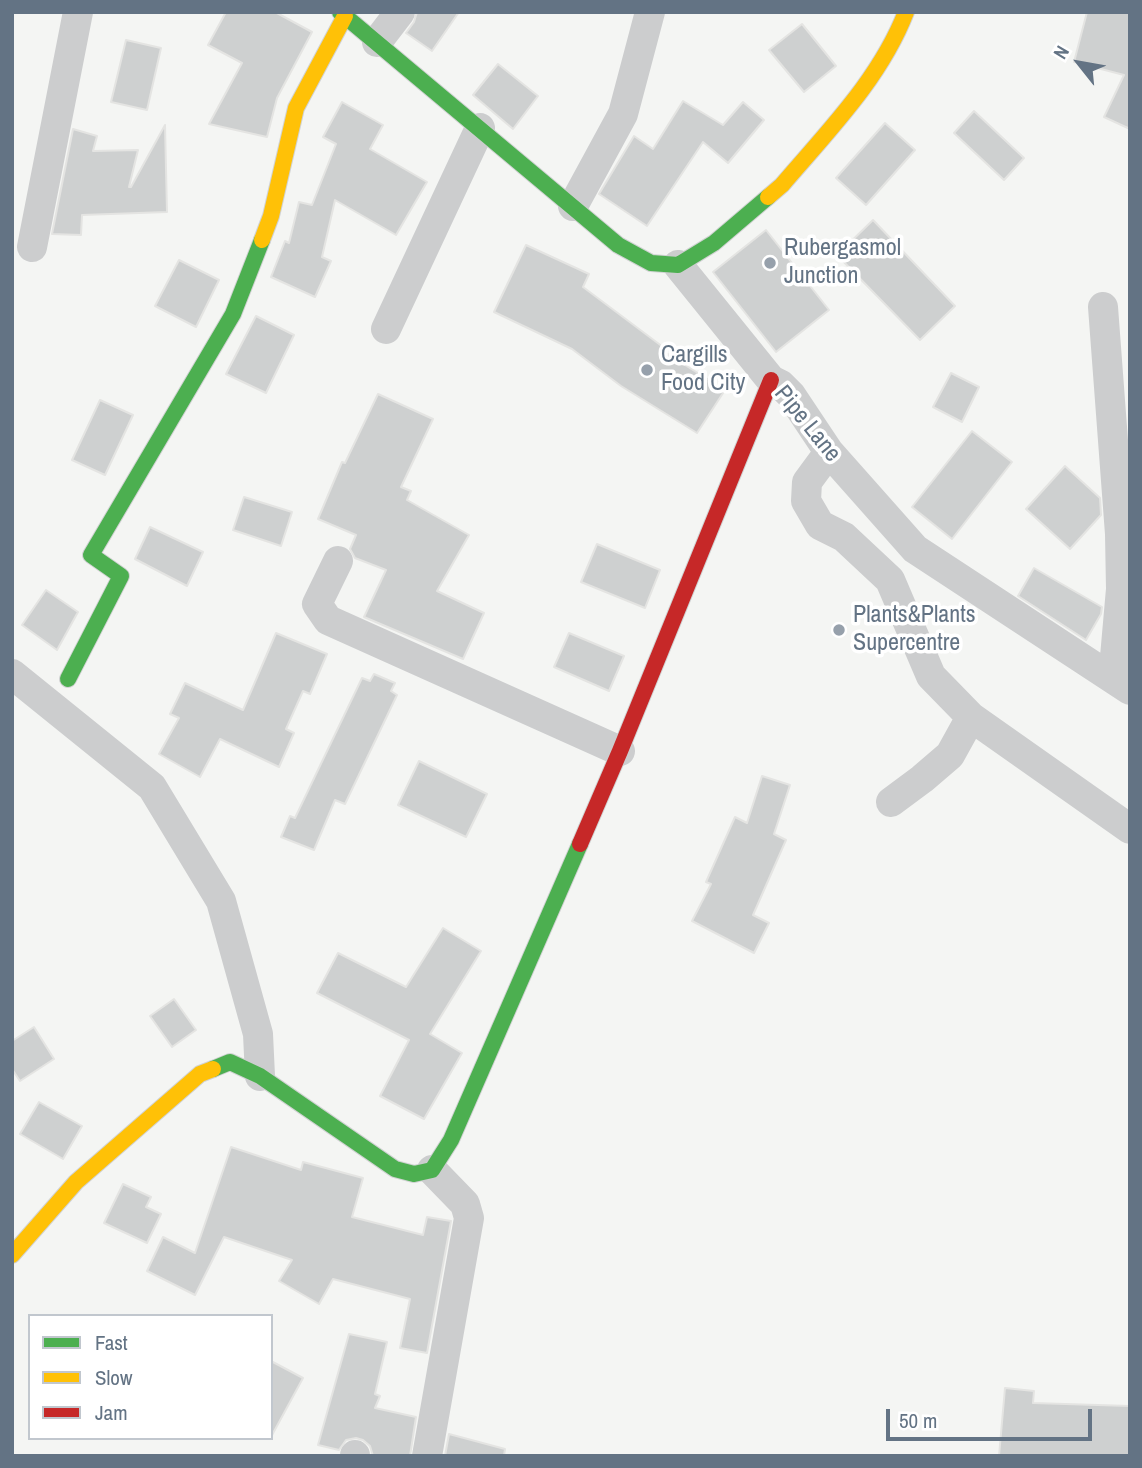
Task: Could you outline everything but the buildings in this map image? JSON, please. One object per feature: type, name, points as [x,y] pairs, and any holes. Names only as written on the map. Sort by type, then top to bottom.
[{"type":"street","points":[[32,247],[78,12]]},
{"type":"street","points":[[377,41],[400,12]]},
{"type":"street","points":[[573,206],[623,114],[650,12]]},
{"type":"street","points":[[68,679],[121,576],[91,555],[233,314],[271,216],[296,108],[342,14],[618,245],[651,263],[678,265],[714,243],[782,185],[859,94],[895,40],[906,12]]},
{"type":"street","points":[[386,329],[480,128]]},
{"type":"street","name":"Pipe Lane","points":[[678,265],[771,380],[791,395],[829,452],[915,549],[1126,685]]},
{"type":"street","points":[[1103,307],[1120,534],[1121,589],[1115,657],[1126,685]]},
{"type":"street","points":[[12,1255],[76,1182],[200,1074],[230,1062],[260,1076],[395,1169],[414,1174],[432,1170],[451,1140],[620,751],[771,380]]},
{"type":"street","points":[[829,452],[807,482],[806,500],[820,525],[844,537],[890,580],[931,676],[971,717],[1130,829]]},
{"type":"street","points":[[338,561],[317,604],[328,620],[620,751]]},
{"type":"street","points":[[12,674],[152,787],[221,901],[258,1034],[260,1076]]},
{"type":"street","points":[[891,802],[950,755],[971,717]]},
{"type":"street","points":[[427,1456],[469,1218],[465,1204],[432,1170]]},
{"type":"traffic: fast","points":[[340,12],[618,245],[651,263],[678,265],[714,243],[768,197]]},
{"type":"traffic: fast","points":[[68,679],[121,576],[91,555],[233,314],[262,240]]},
{"type":"traffic: fast","points":[[213,1069],[230,1062],[260,1076],[395,1169],[414,1174],[432,1170],[451,1140],[580,844]]},
{"type":"traffic: slow","points":[[768,197],[782,185],[852,103],[882,60],[906,12]]},
{"type":"traffic: slow","points":[[262,240],[271,216],[296,108],[345,16]]},
{"type":"traffic: slow","points":[[12,1255],[76,1182],[200,1074],[213,1069]]},
{"type":"traffic: jam","points":[[580,844],[771,380]]},
{"type":"place","name":"Rubergasmol Junction","points":[[770,263]]},
{"type":"place","name":"Cargills Food City","points":[[647,370]]},
{"type":"place","name":"Plants&Plants Supercentre","points":[[839,630]]}]
